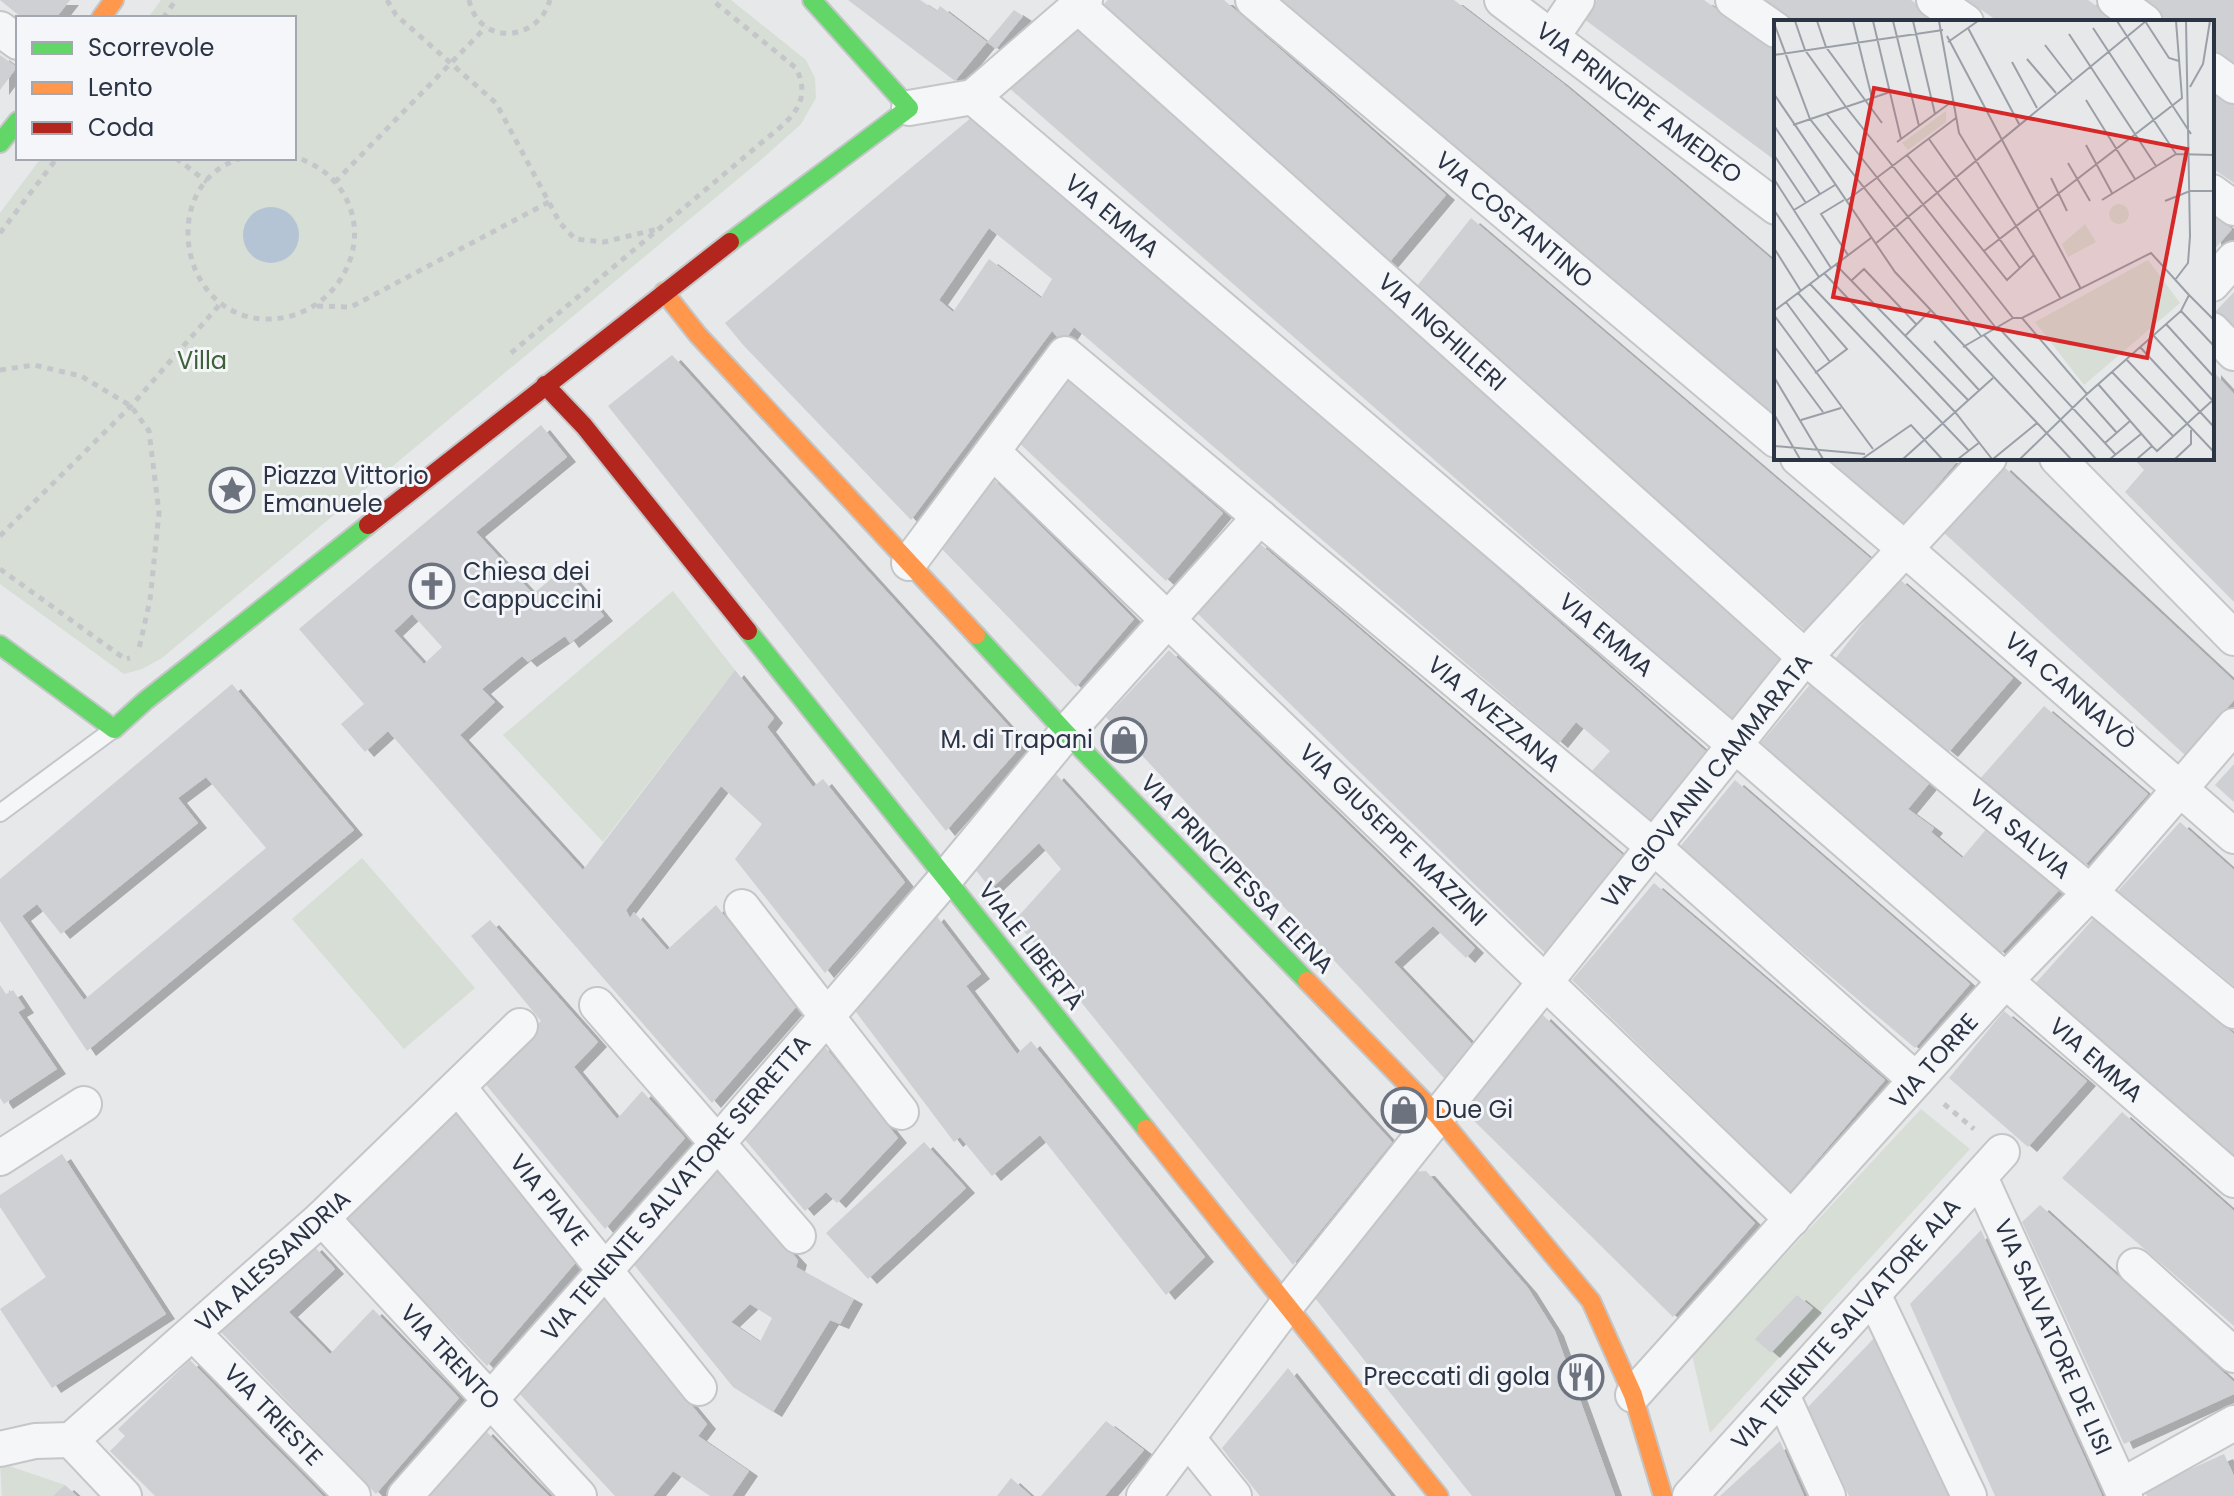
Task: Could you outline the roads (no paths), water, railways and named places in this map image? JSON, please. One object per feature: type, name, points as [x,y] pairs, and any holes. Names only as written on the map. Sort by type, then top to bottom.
[{"type":"street","points":[[812,0],[909,108]]},
{"type":"street","name":"VIA COSTANTINO","points":[[1253,0],[1774,438]]},
{"type":"street","name":"VIA PRINCIPE AMEDEO","points":[[1502,0],[1774,205]]},
{"type":"street","points":[[1552,37],[1577,0]]},
{"type":"street","points":[[1733,0],[1774,29]]},
{"type":"street","points":[[1934,0],[1963,20]]},
{"type":"street","points":[[2115,0],[2142,20]]},
{"type":"street","points":[[0,645],[114,729],[145,701],[664,292],[909,108],[973,97],[1068,6]]},
{"type":"street","name":"VIA INGHILLERI","points":[[1068,6],[1805,657]]},
{"type":"street","points":[[2214,71],[2234,86]]},
{"type":"street","name":"VIA EMMA","points":[[973,97],[1735,745],[2234,1180]]},
{"type":"street","points":[[0,143],[16,123]]},
{"type":"street","points":[[2214,193],[2234,208]]},
{"type":"street","points":[[2214,282],[2234,259]]},
{"type":"street","name":"VIA PRINCIPESSA ELENA","points":[[664,292],[698,335],[1066,733],[1438,1116],[1591,1301],[1633,1395],[1663,1496]]},
{"type":"street","points":[[2214,332],[2234,353]]},
{"type":"street","name":"VIA AVEZZANA","points":[[993,452],[1065,354],[1654,847],[1916,1080]]},
{"type":"street","name":"VIALE LIBERTÀ","points":[[545,385],[584,426],[1439,1496]]},
{"type":"street","points":[[909,563],[993,452]]},
{"type":"street","name":"VIA GIUSEPPE MAZZINI","points":[[993,452],[1792,1219]]},
{"type":"street","points":[[1800,460],[1904,548]]},
{"type":"street","name":"VIA GIOVANNI CAMMARATA","points":[[1144,1496],[1286,1306],[1805,657],[1987,460]]},
{"type":"street","points":[[2059,460],[2234,638]]},
{"type":"street","name":"VIA TENENTE SALVATORE SERRETTA","points":[[405,1496],[717,1144],[1066,733],[1260,517]]},
{"type":"street","name":"VIA CANNAVÒ","points":[[1904,548],[2234,836]]},
{"type":"street","name":"VIA SALVIA","points":[[1805,657],[2234,1011]]},
{"type":"street","name":"VIA TORRE","points":[[1633,1395],[2005,981],[2090,893],[2234,726]]},
{"type":"street","points":[[742,907],[901,1112]]},
{"type":"street","points":[[597,1005],[798,1236]]},
{"type":"street","name":"VIA ALESSANDRIA","points":[[71,1440],[322,1218],[520,1026]]},
{"type":"street","name":"VIA PIAVE","points":[[459,1088],[699,1388]]},
{"type":"street","points":[[0,1158],[84,1104]]},
{"type":"street","name":"VIA TENENTE SALVATORE ALA","points":[[1690,1496],[1991,1165]]},
{"type":"street","name":"VIA SALVATORE DE LISI","points":[[1991,1165],[2123,1491]]},
{"type":"street","name":"VIA TRENTO","points":[[322,1218],[579,1496]]},
{"type":"street","points":[[2135,1266],[2234,1355]]},
{"type":"street","points":[[1873,1294],[1969,1496]]},
{"type":"street","name":"VIA TRIESTE","points":[[193,1333],[353,1496]]},
{"type":"street","points":[[1782,1395],[1828,1496]]},
{"type":"street","points":[[2123,1491],[2234,1423]]},
{"type":"street","points":[[1188,1439],[1234,1496]]},
{"type":"street","points":[[0,1449],[35,1441],[71,1440],[124,1496]]},
{"type":"lane","points":[[0,813],[114,729]]},
{"type":"water","points":[[271,207],[290,216],[299,235],[290,254],[271,263],[252,254],[243,235],[252,216]]},
{"type":"place","name":"Piazza Vittorio Emanuele","points":[[232,490]]},
{"type":"place","name":"Chiesa dei Cappuccini","points":[[432,586]]},
{"type":"place","name":"M. di Trapani","points":[[1124,740]]},
{"type":"place","name":"Due Gi","points":[[1404,1110]]},
{"type":"place","name":"Preccati di gola","points":[[1581,1377]]},
{"type":"park label","name":"Villa","points":[[202,361]]}]
